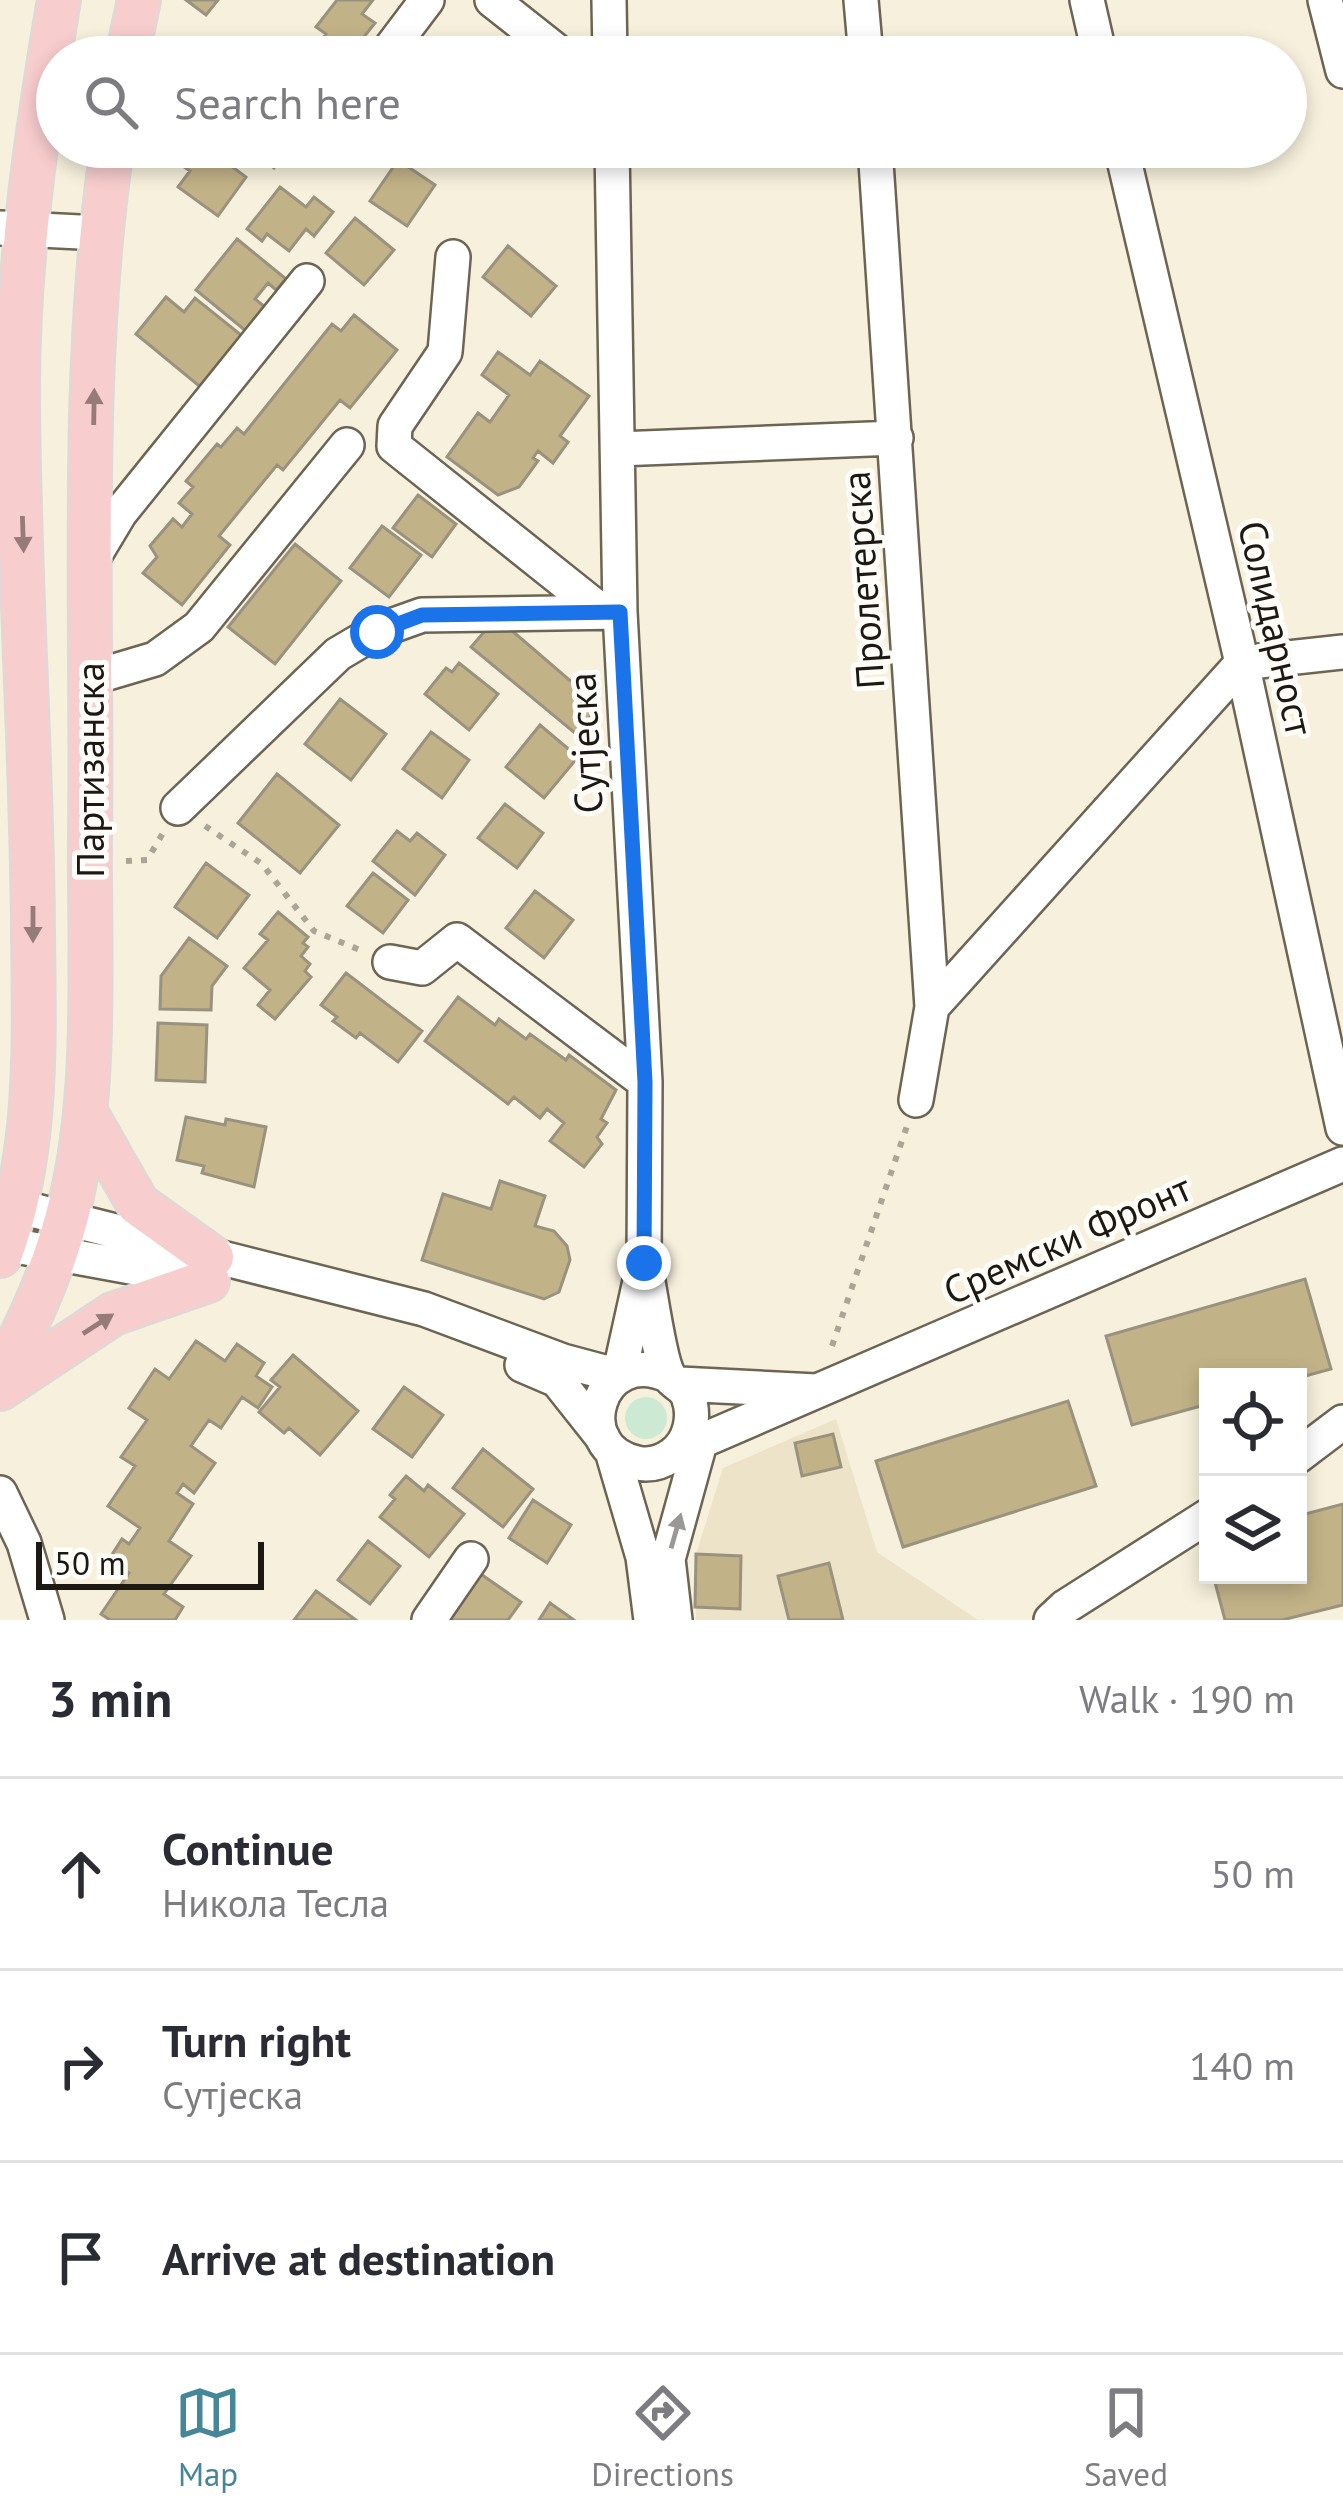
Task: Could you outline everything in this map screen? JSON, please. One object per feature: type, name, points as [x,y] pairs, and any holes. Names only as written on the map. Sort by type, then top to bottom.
[{"type":"main road","name":"Партизанска","points":[[51,36],[58,0]]},
{"type":"main road","points":[[131,36],[139,0]]},
{"type":"main road","name":"Партизанска","points":[[7,1235],[34,1087],[32,820],[12,240],[36,115]]},
{"type":"main road","name":"Партизанска","points":[[0,1379],[38,1304],[61,1237],[85,1111],[90,563],[99,244],[109,168]]},
{"type":"main road","points":[[0,1389],[113,1314],[210,1269],[138,1204],[85,1111]]},
{"type":"street","points":[[400,36],[427,0]]},
{"type":"street","points":[[492,0],[537,36]]},
{"type":"street","points":[[609,0],[610,36]]},
{"type":"street","points":[[861,0],[864,36]]},
{"type":"street","points":[[1087,0],[1095,36]]},
{"type":"street","points":[[1325,0],[1343,71]]},
{"type":"street","name":"Сутјеска","points":[[612,168],[617,449],[611,611],[645,1082],[644,1263]]},
{"type":"street","name":"Пролетерска","points":[[877,168],[932,1007],[916,1100]]},
{"type":"street","name":"Солидарност","points":[[1126,168],[1242,663],[1343,1128]]},
{"type":"street","points":[[12,240],[99,244]]},
{"type":"street","points":[[453,257],[446,352],[395,426],[394,446],[611,611]]},
{"type":"street","points":[[90,563],[120,513],[307,281]]},
{"type":"street","points":[[617,449],[896,438]]},
{"type":"street","points":[[91,679],[155,659],[200,627],[347,445]]},
{"type":"street","points":[[178,808],[338,654],[377,632],[422,615],[611,611]]},
{"type":"street","points":[[932,1007],[1242,663],[1343,652]]},
{"type":"street","points":[[390,962],[422,968],[457,940],[645,1082]]},
{"type":"street","name":"Сремски Фронт","points":[[688,1448],[1343,1164]]},
{"type":"street","points":[[7,1235],[61,1237],[424,1309],[562,1361],[619,1376],[643,1368],[675,1380],[824,1391]]},
{"type":"street","points":[[644,1263],[619,1376],[597,1410],[643,1557],[651,1620]]},
{"type":"street","points":[[644,1263],[675,1380],[688,1396],[692,1422],[668,1559],[675,1620]]},
{"type":"street","points":[[210,1269],[246,1284],[419,1326],[557,1379],[607,1444],[630,1462],[646,1465],[688,1448]]},
{"type":"street","points":[[1307,1449],[1343,1422]]},
{"type":"street","points":[[0,1493],[24,1543],[47,1620]]},
{"type":"street","points":[[0,1517],[24,1543]]},
{"type":"street","points":[[1052,1620],[1199,1522]]},
{"type":"street","points":[[430,1620],[471,1559]]},
{"type":"path","points":[[121,861],[147,860],[178,808],[262,864],[314,931],[390,962]]},
{"type":"path","points":[[832,1346],[916,1100]]},
{"type":"shaded area","points":[[836,1419],[877,1552],[978,1620],[696,1620],[696,1554],[723,1468]]},
{"type":"green space","points":[[646,1397],[661,1403],[667,1418],[661,1433],[646,1439],[631,1433],[625,1418],[631,1403]]},
{"type":"building","points":[[186,0],[218,0],[206,15]]},
{"type":"building","points":[[337,0],[373,0],[362,14],[375,23],[365,36],[325,36],[316,27]]},
{"type":"building","points":[[186,168],[234,168],[246,177],[218,216],[178,187],[190,171]]},
{"type":"building","points":[[393,168],[410,168],[435,185],[407,226],[370,201]]},
{"type":"building","points":[[280,187],[306,207],[314,197],[333,212],[314,236],[306,229],[289,251],[267,234],[262,241],[247,229]]},
{"type":"building","points":[[355,218],[394,250],[364,285],[326,253]]},
{"type":"building","points":[[237,239],[286,279],[276,290],[268,283],[255,299],[265,307],[246,331],[196,290]]},
{"type":"building","points":[[508,246],[556,286],[531,316],[483,277]]},
{"type":"building","points":[[166,297],[184,312],[195,298],[246,339],[204,390],[136,334]]},
{"type":"building","points":[[354,315],[397,350],[350,408],[340,400],[283,470],[277,465],[219,536],[230,545],[182,605],[143,573],[157,557],[150,546],[173,519],[182,527],[192,514],[179,503],[193,487],[186,481],[217,444],[221,447],[237,428],[244,434],[332,324],[341,331]]},
{"type":"building","points":[[498,352],[530,375],[540,361],[589,396],[560,436],[568,442],[553,463],[538,451],[533,458],[538,461],[519,487],[498,495],[447,457],[478,413],[490,422],[509,395],[482,375]]},
{"type":"building","points":[[418,495],[456,524],[432,557],[393,528]]},
{"type":"building","points":[[382,526],[421,555],[389,597],[350,568]]},
{"type":"building","points":[[295,544],[341,581],[275,664],[228,627]]},
{"type":"building","points":[[510,629],[587,695],[591,716],[576,734],[471,647],[485,631]]},
{"type":"building","points":[[459,663],[498,694],[469,730],[425,694],[446,668],[452,672]]},
{"type":"building","points":[[340,699],[386,734],[351,780],[305,744]]},
{"type":"building","points":[[540,725],[578,757],[544,798],[506,767]]},
{"type":"building","points":[[431,732],[469,760],[442,798],[403,769]]},
{"type":"building","points":[[277,774],[339,825],[300,873],[238,823]]},
{"type":"building","points":[[505,804],[543,833],[517,868],[478,838]]},
{"type":"building","points":[[397,831],[410,841],[417,833],[445,855],[415,895],[373,861]]},
{"type":"building","points":[[206,863],[249,895],[217,938],[175,907]]},
{"type":"building","points":[[373,873],[408,900],[383,933],[347,906]]},
{"type":"building","points":[[535,891],[573,920],[544,958],[506,928]]},
{"type":"building","points":[[278,912],[308,937],[301,956],[310,964],[305,971],[311,977],[275,1019],[258,1005],[270,990],[244,968],[268,940],[260,934]]},
{"type":"building","points":[[189,938],[227,966],[212,986],[211,1010],[160,1009],[161,976]]},
{"type":"building","points":[[346,973],[422,1031],[398,1062],[360,1033],[356,1038],[333,1021],[337,1017],[321,1005]]},
{"type":"building","points":[[458,997],[495,1025],[499,1019],[566,1060],[569,1055],[616,1090],[601,1119],[607,1123],[597,1137],[602,1144],[584,1167],[550,1141],[564,1123],[547,1109],[540,1118],[514,1097],[508,1104],[425,1041]]},
{"type":"building","points":[[158,1023],[207,1025],[205,1082],[156,1080]]},
{"type":"building","points":[[186,1117],[266,1127],[254,1187],[202,1173],[204,1166],[177,1160]]},
{"type":"building","points":[[500,1181],[545,1196],[535,1226],[554,1231],[567,1246],[570,1260],[559,1292],[544,1299],[422,1260],[443,1194],[491,1209]]},
{"type":"building","points":[[1305,1279],[1331,1369],[1307,1376],[1307,1368],[1199,1368],[1199,1406],[1132,1425],[1106,1336]]},
{"type":"building","points":[[196,1341],[225,1361],[237,1344],[264,1363],[256,1376],[272,1387],[258,1408],[242,1397],[221,1428],[209,1420],[191,1446],[215,1463],[194,1493],[183,1484],[177,1493],[193,1504],[169,1541],[191,1556],[164,1594],[183,1607],[175,1620],[110,1620],[101,1614],[129,1573],[109,1559],[122,1539],[129,1544],[140,1528],[108,1506],[135,1466],[121,1457],[147,1420],[129,1408],[155,1369],[169,1379]]},
{"type":"building","points":[[293,1355],[358,1411],[320,1455],[289,1428],[284,1433],[259,1412],[280,1387],[271,1380]]},
{"type":"building","points":[[404,1387],[443,1415],[412,1457],[373,1429]]},
{"type":"building","points":[[1068,1401],[1096,1486],[903,1547],[876,1461]]},
{"type":"building","points":[[833,1434],[841,1467],[802,1476],[795,1443]]},
{"type":"building","points":[[483,1449],[533,1489],[503,1527],[453,1488]]},
{"type":"building","points":[[406,1476],[424,1491],[428,1485],[464,1514],[429,1557],[380,1517]]},
{"type":"building","points":[[533,1500],[571,1525],[547,1563],[509,1538]]},
{"type":"building","points":[[1343,1504],[1343,1605],[1282,1620],[1225,1620],[1215,1584],[1307,1584],[1307,1514]]},
{"type":"building","points":[[368,1541],[400,1566],[370,1604],[338,1580]]},
{"type":"building","points":[[696,1554],[741,1556],[740,1609],[695,1607]]},
{"type":"building","points":[[829,1563],[843,1620],[789,1620],[778,1576]]},
{"type":"building","points":[[475,1570],[521,1602],[508,1620],[440,1620]]},
{"type":"building","points":[[316,1591],[356,1620],[294,1620]]},
{"type":"building","points":[[550,1603],[574,1620],[539,1620]]},
{"type":"route","points":[[377,632],[422,615],[620,612],[645,1082],[644,1263]]}]
